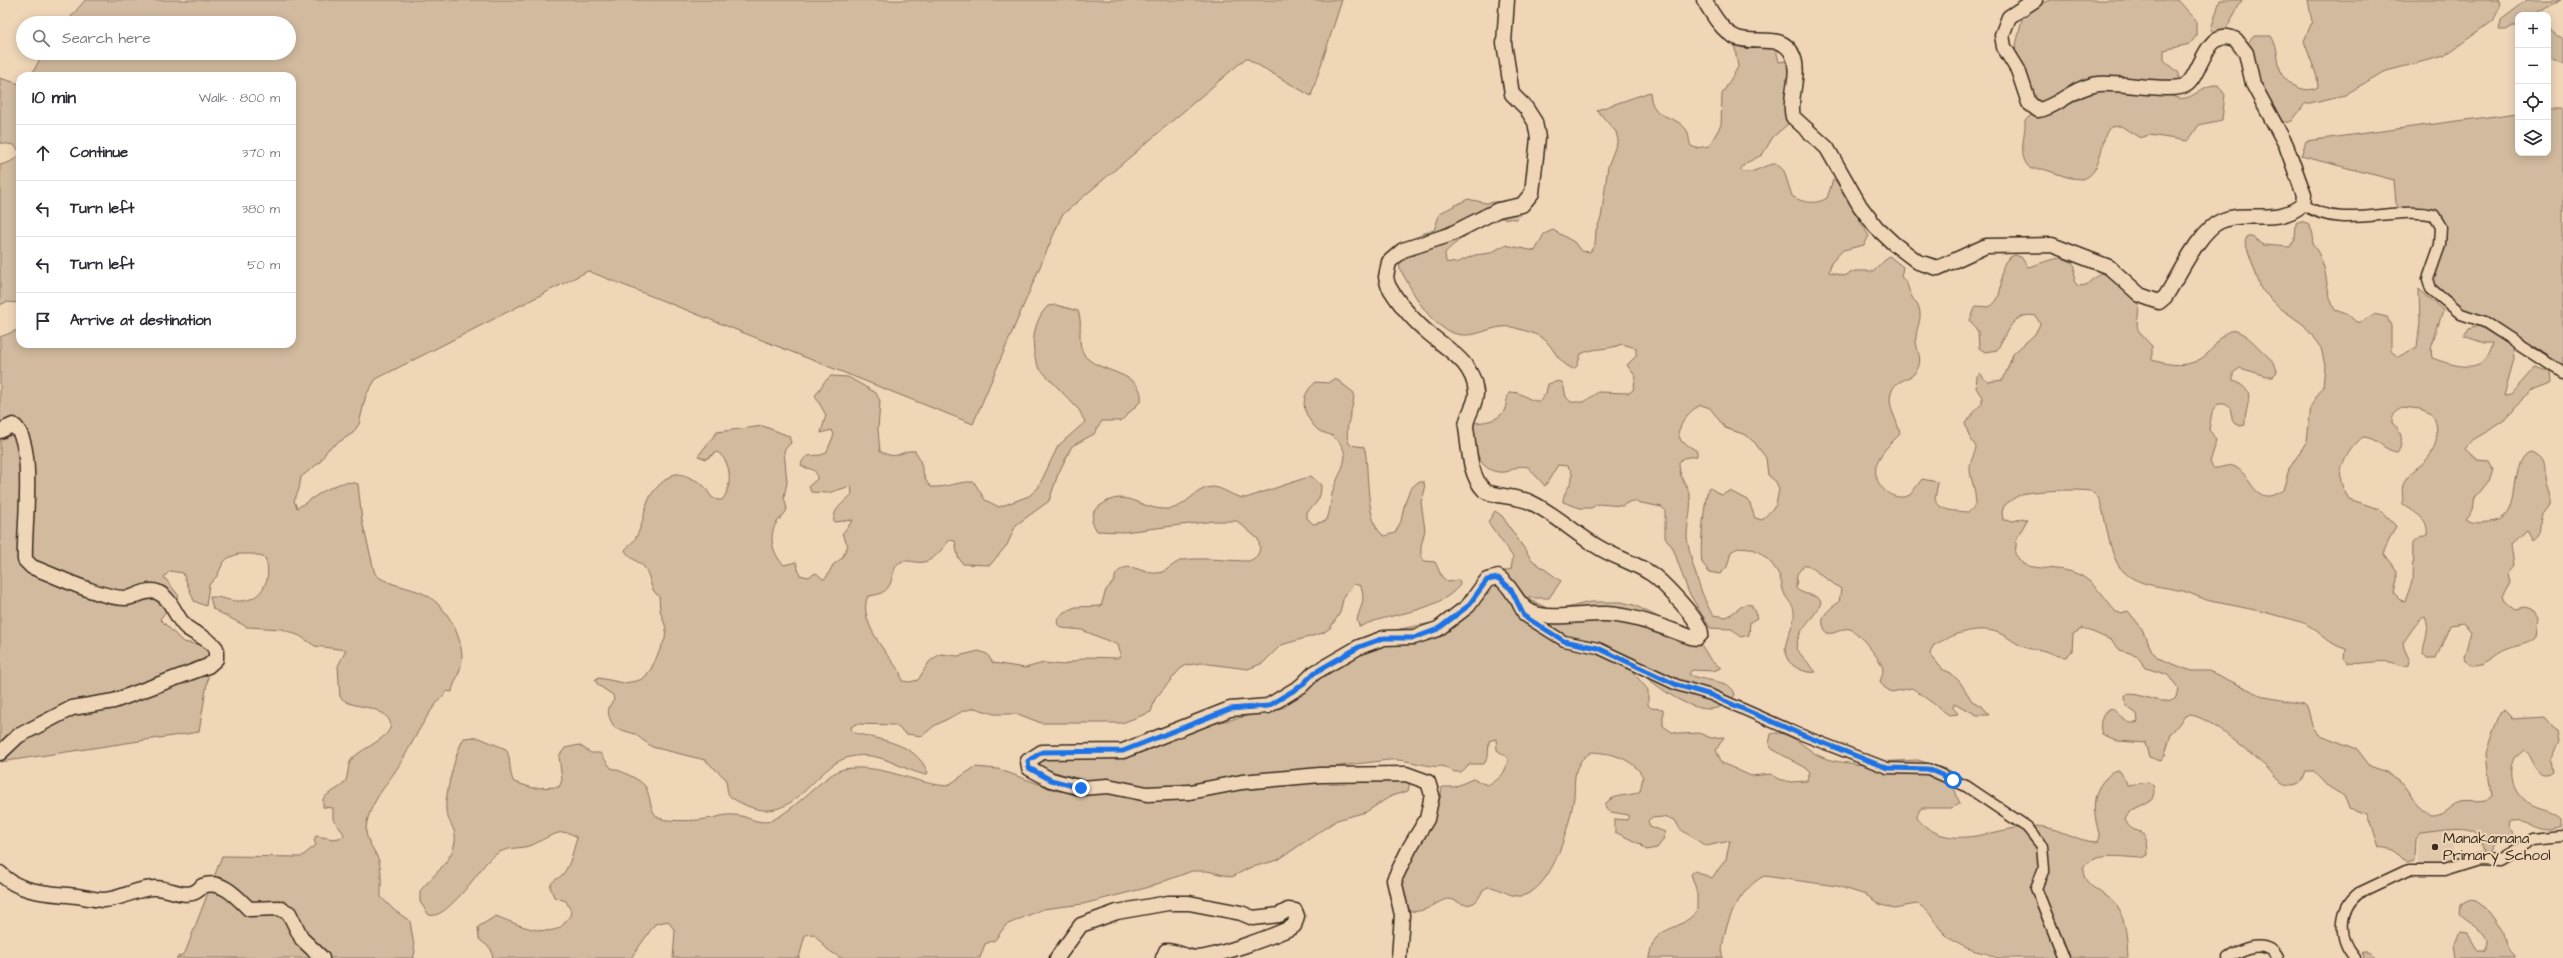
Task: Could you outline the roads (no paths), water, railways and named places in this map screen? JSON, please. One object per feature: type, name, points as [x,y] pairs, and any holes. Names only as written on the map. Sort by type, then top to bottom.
[{"type":"main road","points":[[1399,958],[1402,915],[1394,880],[1431,809],[1432,795],[1428,782],[1406,774],[1320,775],[1242,782],[1190,792],[1147,794],[1108,786],[1081,788],[1051,780],[1029,768],[1028,761],[1042,752],[1123,751],[1230,709],[1268,706],[1278,702],[1301,686],[1314,673],[1359,647],[1384,638],[1414,638],[1438,629],[1468,606],[1487,580],[1498,578],[1504,581],[1511,589],[1514,598],[1530,612],[1542,616],[1577,614],[1629,617],[1651,621],[1697,638],[1702,630],[1686,608],[1650,573],[1598,548],[1542,507],[1518,497],[1494,495],[1485,491],[1475,480],[1466,427],[1466,419],[1476,394],[1470,370],[1462,359],[1423,329],[1388,285],[1386,277],[1389,262],[1403,250],[1449,235],[1498,210],[1522,205],[1532,193],[1538,138],[1535,122],[1526,108],[1512,94],[1504,43],[1507,0]]},
{"type":"main road","points":[[1704,0],[1717,19],[1733,36],[1744,40],[1779,42],[1790,48],[1794,56],[1795,67],[1793,117],[1827,148],[1860,206],[1876,227],[1908,256],[1928,266],[1942,267],[1986,246],[2052,245],[2109,267],[2140,295],[2159,302],[2165,297],[2190,255],[2217,223],[2237,217],[2282,216],[2303,204],[2304,195],[2286,145],[2253,84],[2246,54],[2236,40],[2226,38],[2211,45],[2202,57],[2193,79],[2182,87],[2168,88],[2113,83],[2090,85],[2068,94],[2047,108],[2038,110],[2029,103],[2018,70],[2004,47],[2002,35],[2009,16],[2035,0]]},
{"type":"main road","points":[[0,432],[13,425],[21,432],[27,471],[25,560],[32,567],[79,586],[111,595],[126,598],[149,591],[158,593],[168,600],[186,627],[211,641],[216,648],[216,659],[208,666],[114,701],[72,708],[18,736],[0,752]]},
{"type":"main road","points":[[0,873],[7,880],[38,892],[104,900],[136,890],[156,888],[189,894],[197,892],[202,886],[216,883],[223,886],[249,909],[279,908],[289,913],[302,938],[322,958]]},
{"type":"main road","points":[[1057,958],[1081,925],[1117,912],[1168,903],[1189,903],[1241,913],[1253,918],[1279,915],[1288,910],[1295,911],[1297,916],[1294,926],[1281,933],[1216,954],[1196,958],[1173,951],[1166,951],[1163,958]]},
{"type":"street","points":[[2303,204],[2314,212],[2341,216],[2370,218],[2423,212],[2434,215],[2441,227],[2440,244],[2428,279],[2431,289],[2461,314],[2485,322],[2563,373]]},
{"type":"street","points":[[1514,598],[1524,616],[1564,641],[1598,648],[1677,685],[1711,695],[1798,733],[1887,768],[1928,769],[1966,786],[2008,813],[2027,827],[2042,846],[2044,869],[2036,888],[2064,958]]},
{"type":"street","points":[[2355,958],[2345,944],[2342,930],[2346,908],[2353,898],[2359,893],[2408,870],[2444,870],[2479,859],[2499,860],[2534,839],[2563,836]]},
{"type":"street","points":[[2228,958],[2246,949],[2260,946],[2270,949],[2277,958]]},
{"type":"place","name":"Manakamana Primary School","points":[[2435,847]]}]
